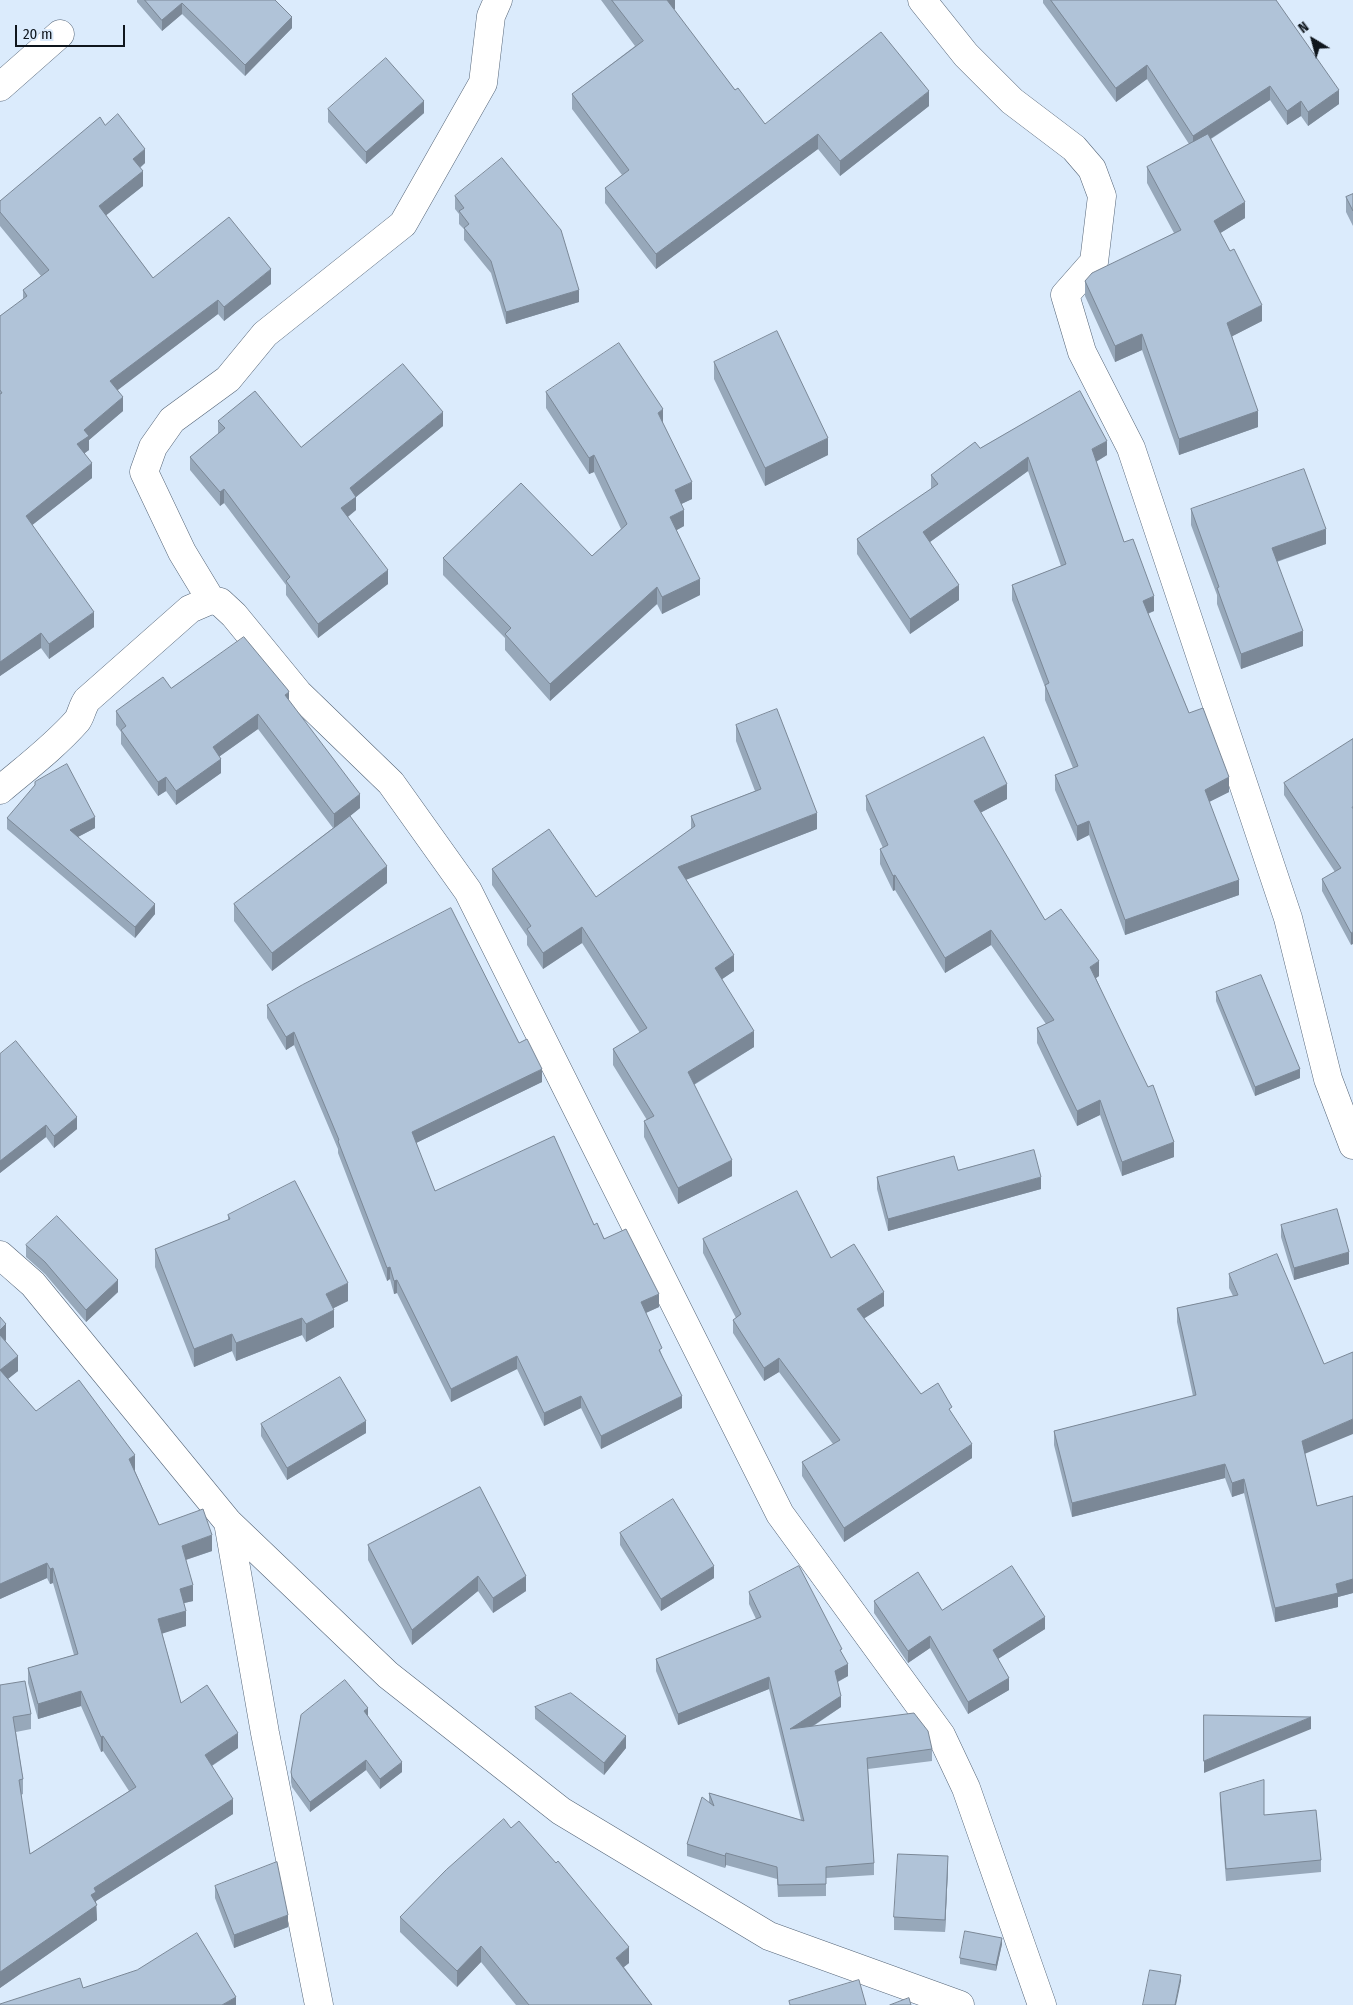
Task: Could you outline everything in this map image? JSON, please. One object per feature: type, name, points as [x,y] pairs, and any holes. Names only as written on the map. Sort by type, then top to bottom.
[{"type":"street","points":[[211,600],[182,552],[144,472],[153,447],[172,420],[228,379],[266,334],[404,224],[483,82],[491,16],[498,0]]},
{"type":"street","points":[[922,0],[966,55],[1012,101],[1074,148],[1092,169],[1102,196],[1094,262],[1066,295],[1082,352],[1131,448],[1288,918],[1328,1079],[1353,1145]]},
{"type":"street","points":[[0,87],[60,34]]},
{"type":"street","points":[[0,790],[41,756],[79,719],[81,708],[86,700],[190,609],[211,600],[220,602],[234,615],[298,693],[391,783],[468,891],[780,1514],[941,1735],[966,1788],[1042,2005]]},
{"type":"street","points":[[0,1255],[33,1284],[228,1522],[388,1675],[561,1811],[770,1936],[960,2005]]},
{"type":"street","points":[[228,1522],[265,1733],[319,2005]]},
{"type":"building","points":[[145,0],[275,0],[292,17],[245,65],[182,3],[162,20]]},
{"type":"building","points":[[612,0],[667,0],[735,90],[738,88],[765,124],[881,32],[929,91],[840,161],[818,134],[656,254],[605,188],[629,170],[572,94],[643,41]]},
{"type":"building","points":[[1051,0],[1276,0],[1339,90],[1308,112],[1301,101],[1287,111],[1270,86],[1193,136],[1147,65],[1116,88]]},
{"type":"building","points":[[386,58],[424,101],[366,152],[328,109]]},
{"type":"building","points":[[118,114],[145,149],[133,159],[143,171],[99,206],[153,278],[229,217],[271,269],[224,307],[218,300],[110,381],[123,397],[84,430],[89,436],[77,444],[92,463],[26,516],[94,612],[49,644],[41,633],[0,662],[0,394],[2,393],[0,390],[0,316],[27,296],[23,290],[49,270],[0,212],[0,201],[100,117],[105,125]]},
{"type":"building","points":[[1208,134],[1245,202],[1214,221],[1230,251],[1234,249],[1262,305],[1227,323],[1258,411],[1179,439],[1142,334],[1115,346],[1085,281],[1092,273],[1181,230],[1147,167]]},
{"type":"building","points":[[502,158],[561,230],[579,290],[506,312],[491,261],[464,228],[469,224],[459,211],[464,208],[455,196]]},
{"type":"building","points":[[1353,194],[1353,211],[1346,197]]},
{"type":"building","points":[[777,331],[828,438],[765,468],[714,362]]},
{"type":"building","points":[[619,343],[663,409],[658,413],[692,482],[675,490],[684,510],[670,517],[700,579],[662,597],[657,587],[550,684],[505,634],[511,628],[443,558],[521,483],[592,556],[627,524],[594,455],[589,458],[546,392]]},
{"type":"building","points":[[403,364],[443,412],[350,488],[356,497],[341,508],[388,570],[318,624],[286,581],[290,577],[224,489],[220,492],[190,457],[225,428],[218,421],[255,391],[301,447]]},
{"type":"building","points":[[1080,391],[1107,441],[1092,449],[1124,542],[1133,539],[1154,596],[1143,601],[1189,713],[1203,708],[1229,777],[1205,790],[1239,880],[1125,920],[1089,821],[1077,826],[1055,775],[1078,766],[1045,685],[1049,683],[1012,585],[1066,564],[1028,457],[923,532],[959,585],[910,619],[857,539],[938,484],[931,475],[975,442],[980,448]]},
{"type":"building","points":[[1304,469],[1326,529],[1272,548],[1303,631],[1241,654],[1191,509]]},
{"type":"building","points":[[244,637],[288,690],[289,692],[285,695],[360,794],[334,814],[258,714],[213,747],[221,759],[176,791],[166,777],[158,782],[121,730],[126,726],[116,711],[163,677],[171,688]]},
{"type":"building","points":[[777,709],[817,813],[678,867],[734,955],[715,968],[754,1031],[688,1072],[732,1160],[678,1188],[644,1121],[654,1116],[613,1049],[647,1028],[582,927],[543,953],[527,929],[531,926],[492,869],[549,829],[596,897],[695,826],[691,816],[761,789],[736,725]]},
{"type":"building","points":[[984,737],[1007,784],[974,801],[1045,920],[1061,909],[1099,961],[1090,967],[1148,1087],[1153,1085],[1174,1142],[1122,1162],[1100,1100],[1077,1111],[1037,1028],[1054,1020],[991,930],[945,958],[895,875],[893,876],[880,849],[888,845],[866,796]]},
{"type":"building","points":[[1353,739],[1353,932],[1351,933],[1322,879],[1341,868],[1284,783]]},
{"type":"building","points":[[67,764],[95,817],[70,830],[155,904],[135,927],[7,818],[35,785],[35,782]]},
{"type":"building","points":[[350,816],[387,866],[272,953],[234,904]]},
{"type":"building","points":[[451,908],[519,1043],[527,1039],[542,1069],[412,1132],[435,1191],[554,1136],[594,1225],[597,1223],[604,1239],[626,1229],[659,1294],[641,1302],[662,1348],[659,1350],[682,1396],[601,1436],[581,1396],[544,1413],[517,1356],[451,1389],[397,1280],[394,1281],[390,1267],[387,1268],[339,1140],[294,1032],[286,1037],[267,1005]]},
{"type":"building","points":[[1261,975],[1300,1069],[1255,1087],[1216,992]]},
{"type":"building","points":[[16,1041],[77,1117],[54,1136],[46,1125],[0,1161],[0,1054]]},
{"type":"building","points":[[1034,1150],[1041,1177],[888,1219],[877,1177],[954,1156],[958,1170]]},
{"type":"building","points":[[295,1181],[348,1283],[326,1294],[334,1310],[306,1324],[302,1318],[236,1343],[232,1334],[194,1349],[155,1249],[230,1219],[228,1215]]},
{"type":"building","points":[[797,1191],[831,1258],[854,1244],[884,1292],[857,1309],[921,1394],[938,1383],[952,1407],[949,1409],[972,1444],[844,1528],[802,1462],[840,1440],[779,1358],[764,1368],[733,1320],[741,1314],[703,1239]]},
{"type":"building","points":[[1337,1209],[1349,1252],[1294,1268],[1281,1225]]},
{"type":"building","points":[[57,1216],[118,1280],[86,1310],[45,1262],[26,1245]]},
{"type":"building","points":[[1277,1254],[1324,1364],[1353,1352],[1353,1419],[1302,1441],[1317,1506],[1353,1496],[1353,1579],[1336,1584],[1338,1593],[1275,1608],[1244,1479],[1232,1483],[1225,1464],[1072,1503],[1054,1431],[1196,1395],[1177,1308],[1238,1295],[1229,1274]]},
{"type":"building","points":[[0,1317],[6,1324],[0,1330]]},
{"type":"building","points":[[0,1335],[18,1356],[0,1370]]},
{"type":"building","points":[[0,1370],[36,1411],[79,1380],[135,1455],[129,1459],[159,1525],[203,1509],[212,1535],[182,1546],[193,1585],[180,1589],[186,1611],[158,1619],[181,1703],[207,1685],[238,1733],[205,1755],[233,1799],[94,1888],[96,1892],[91,1895],[97,1905],[0,1972],[0,1685],[25,1681],[31,1714],[13,1717],[23,1779],[19,1780],[30,1854],[136,1787],[103,1736],[101,1737],[81,1691],[38,1704],[28,1668],[78,1654],[53,1568],[50,1569],[47,1563],[0,1584]]},
{"type":"building","points":[[340,1377],[366,1421],[287,1468],[261,1424]]},
{"type":"building","points":[[480,1487],[526,1576],[493,1598],[478,1576],[412,1630],[368,1545]]},
{"type":"building","points":[[673,1499],[714,1566],[661,1599],[620,1533]]},
{"type":"building","points":[[799,1566],[848,1664],[835,1671],[841,1696],[790,1729],[914,1713],[928,1731],[932,1749],[867,1758],[874,1863],[826,1867],[826,1884],[778,1885],[777,1867],[726,1853],[725,1856],[687,1844],[702,1797],[714,1806],[709,1793],[804,1821],[769,1677],[678,1714],[656,1659],[761,1617],[749,1592]]},
{"type":"building","points":[[1012,1566],[1045,1617],[993,1650],[1009,1678],[968,1702],[930,1636],[908,1651],[874,1601],[918,1572],[942,1610]]},
{"type":"building","points":[[345,1680],[368,1708],[364,1711],[402,1762],[380,1779],[366,1760],[310,1802],[292,1777],[291,1772],[301,1715]]},
{"type":"building","points":[[571,1693],[626,1736],[604,1763],[535,1707]]},
{"type":"building","points":[[1204,1715],[1311,1717],[1204,1761]]},
{"type":"building","points":[[1264,1780],[1264,1815],[1316,1810],[1321,1860],[1226,1869],[1220,1793]]},
{"type":"building","points":[[504,1819],[511,1828],[519,1821],[556,1863],[558,1861],[629,1947],[616,1958],[652,2005],[529,2005],[481,1946],[457,1971],[400,1917],[446,1870]]},
{"type":"building","points":[[898,1854],[948,1856],[945,1920],[894,1917]]},
{"type":"building","points":[[277,1862],[288,1915],[234,1935],[215,1886]]},
{"type":"building","points":[[965,1931],[1002,1938],[996,1965],[960,1958]]},
{"type":"building","points":[[197,1933],[236,1997],[222,2005],[0,2005],[80,1978],[83,1988],[137,1970]]},
{"type":"building","points":[[1150,1970],[1181,1975],[1175,2005],[1143,2005]]},
{"type":"building","points":[[859,1980],[866,2005],[790,2005],[789,2001]]},
{"type":"building","points":[[909,1998],[911,2005],[890,2005]]}]
